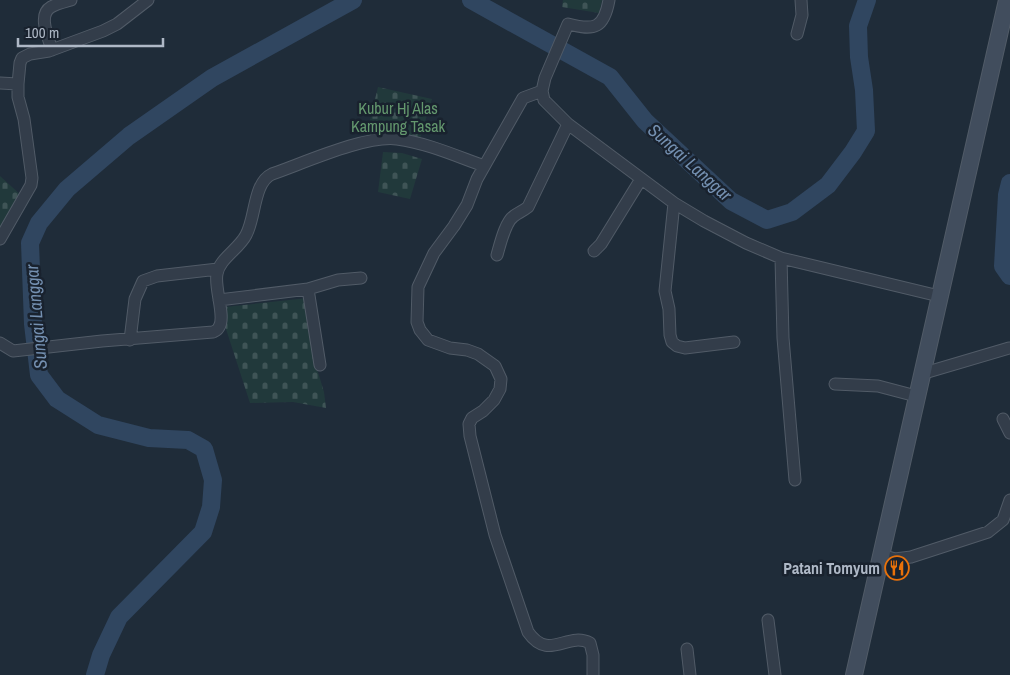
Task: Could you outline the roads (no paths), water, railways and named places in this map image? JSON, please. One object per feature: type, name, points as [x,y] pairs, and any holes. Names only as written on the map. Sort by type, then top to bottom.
[{"type":"main road","points":[[854,675],[1007,0]]},
{"type":"street","points":[[52,50],[44,16],[49,7],[70,0]]},
{"type":"street","points":[[0,239],[31,185],[32,178],[24,119],[18,97],[22,58],[30,54],[52,50],[117,24],[148,0]]},
{"type":"street","points":[[609,0],[604,20],[597,26],[568,24],[545,78],[542,91],[544,100],[568,124],[674,203],[746,244],[781,258],[939,296]]},
{"type":"street","points":[[797,34],[802,15],[800,0]]},
{"type":"street","points":[[0,83],[18,84]]},
{"type":"street","points":[[542,91],[522,98],[477,179],[467,205],[434,253],[418,287],[418,322],[420,330],[428,340],[450,348],[467,350],[478,354],[495,366],[501,379],[500,390],[494,400],[472,418],[469,424],[470,436],[494,535],[528,632],[534,641],[550,646],[580,640],[590,643],[593,655],[593,675]]},
{"type":"street","points":[[497,255],[509,221],[514,215],[520,214],[528,207],[568,124]]},
{"type":"street","points":[[0,343],[13,351],[102,341],[213,332],[219,328],[222,320],[216,278],[218,269],[246,236],[261,186],[266,177],[272,174],[357,144],[395,139],[421,144],[484,166]]},
{"type":"street","points":[[594,251],[601,244],[641,179]]},
{"type":"street","points":[[674,203],[664,290],[670,309],[670,335],[672,342],[677,346],[685,348],[734,342]]},
{"type":"street","points":[[781,258],[783,338],[795,480]]},
{"type":"street","points":[[130,340],[135,299],[143,281],[157,276],[218,269]]},
{"type":"street","points":[[219,300],[308,289],[338,280],[360,278]]},
{"type":"street","points":[[308,289],[320,365]]},
{"type":"street","points":[[921,374],[1009,348]]},
{"type":"street","points":[[835,384],[878,386],[916,396]]},
{"type":"street","points":[[1003,419],[1010,434]]},
{"type":"street","points":[[881,555],[895,559],[912,556],[988,532],[1003,520],[1010,500]]},
{"type":"street","points":[[768,620],[775,675]]},
{"type":"street","points":[[687,649],[690,675]]},
{"type":"waterway","name":"Sungai Langgar","points":[[95,675],[101,655],[119,617],[203,532],[211,507],[213,480],[204,449],[188,440],[149,438],[98,425],[57,399],[39,375],[33,324],[30,243],[39,223],[67,189],[129,136],[212,78],[353,0]]},
{"type":"waterway","name":"Sungai Langgar","points":[[471,0],[610,77],[645,121],[731,201],[767,220],[792,212],[828,185],[866,131],[858,26],[867,0]]},
{"type":"waterway","name":"Sungai Langgar","points":[[1010,183],[1007,195],[1003,266],[1010,276]]},
{"type":"place","name":"Patani Tomyum","points":[[897,568]]},
{"type":"park label","name":"Kubur Hj Alas Kampung Tasak","points":[[398,117]]}]
